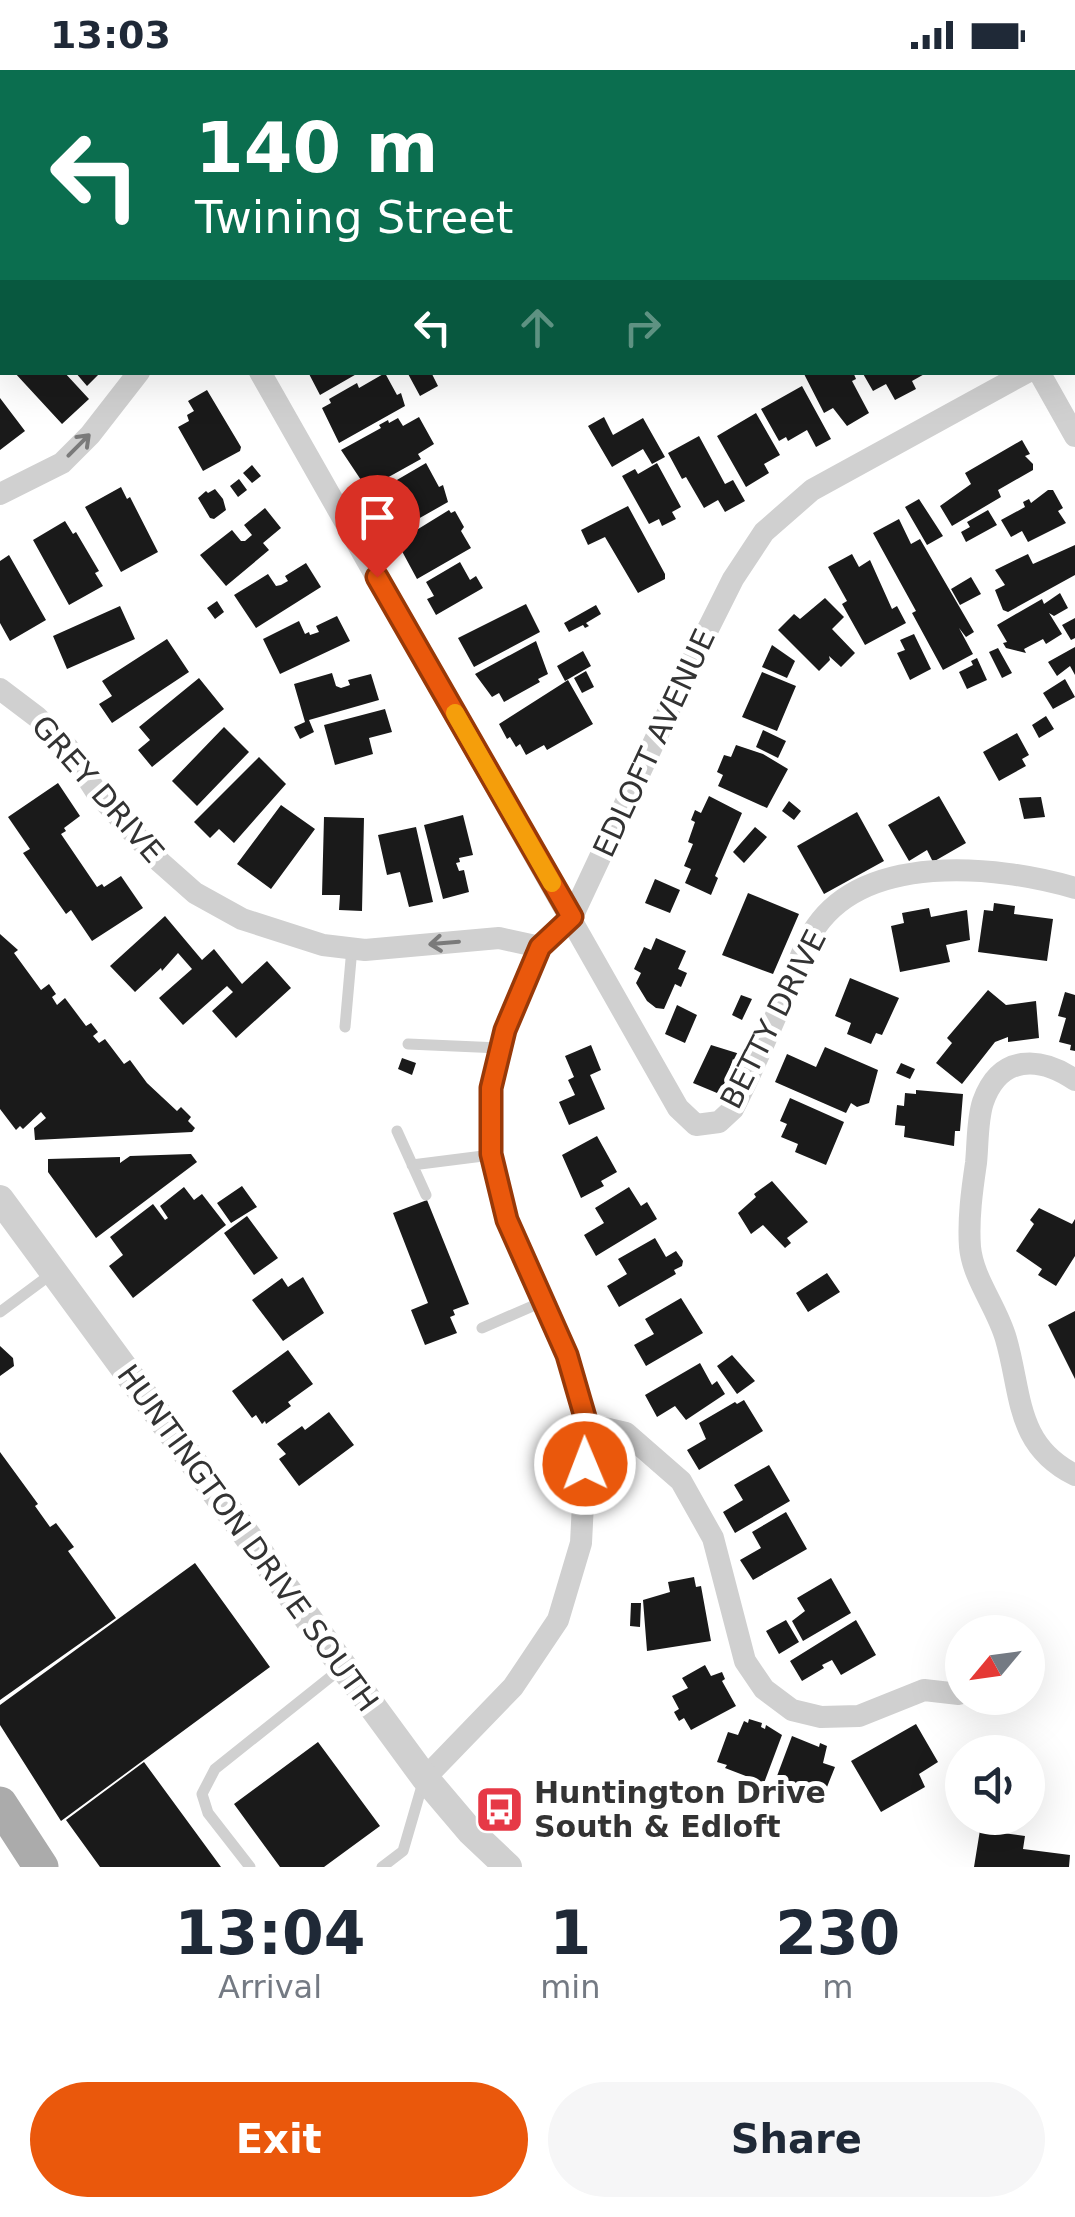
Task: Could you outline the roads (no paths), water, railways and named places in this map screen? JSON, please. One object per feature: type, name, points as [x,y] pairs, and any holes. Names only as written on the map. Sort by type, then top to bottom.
[{"type":"main road","points":[[0,1804],[41,1867]]},
{"type":"street","points":[[0,494],[62,462],[90,435],[137,375]]},
{"type":"street","points":[[262,375],[572,917]]},
{"type":"street","name":"EDLOFT AVENUE","points":[[425,1778],[513,1687],[558,1620],[581,1543],[587,1424],[567,1355],[507,1220],[491,1154],[491,1088],[500,1048],[540,947],[572,917],[733,579],[764,532],[812,490],[1022,375]]},
{"type":"street","points":[[1042,375],[1075,436]]},
{"type":"street","name":"GREY DRIVE","points":[[0,688],[38,717],[68,748],[124,826],[195,893],[242,919],[324,945],[365,950],[499,938],[540,947]]},
{"type":"street","name":"BETTY DRIVE","points":[[572,917],[678,1108],[696,1125],[719,1122],[734,1109],[812,932],[833,908],[883,878],[932,871],[1008,874],[1075,888]]},
{"type":"street","points":[[1075,1080],[1053,1065],[1028,1061],[1001,1074],[983,1101],[970,1234],[970,1250],[981,1282],[1007,1341],[1019,1408],[1035,1442],[1075,1476]]},
{"type":"street","name":"HUNTINGTON DRIVE SOUTH","points":[[0,1199],[425,1778],[508,1867]]},
{"type":"street","points":[[587,1424],[626,1433],[681,1481],[712,1538],[745,1662],[764,1689],[792,1710],[821,1717],[859,1716],[924,1690],[945,1692]]},
{"type":"lane","points":[[344,1028],[352,948]]},
{"type":"lane","points":[[408,1044],[500,1048]]},
{"type":"lane","points":[[397,1131],[426,1195]]},
{"type":"lane","points":[[412,1165],[491,1154]]},
{"type":"lane","points":[[0,1312],[54,1272]]},
{"type":"lane","points":[[482,1328],[542,1302]]},
{"type":"lane","points":[[250,1867],[208,1814],[202,1794],[215,1769],[343,1667]]},
{"type":"lane","points":[[382,1867],[403,1851],[425,1778]]},
{"type":"place","name":"Huntington Drive South & Edloft","points":[[499,1809]]}]
